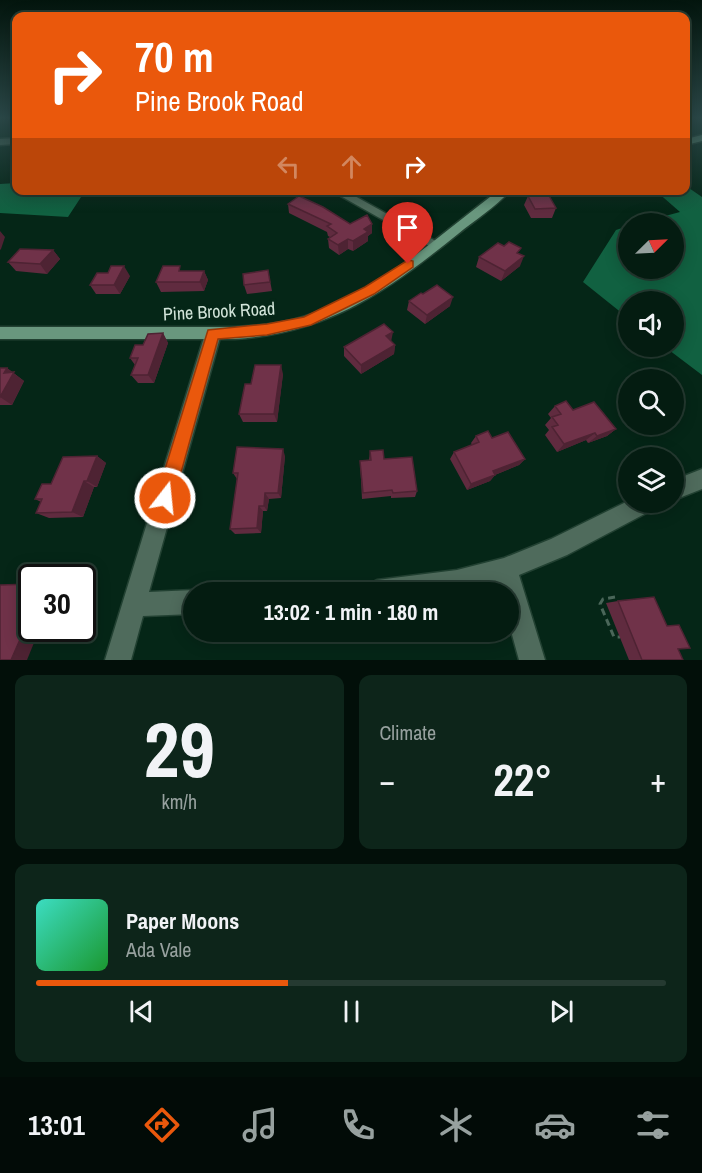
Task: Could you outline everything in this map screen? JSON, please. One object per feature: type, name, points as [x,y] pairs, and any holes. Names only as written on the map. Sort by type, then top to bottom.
[{"type":"street","points":[[344,195],[435,244]]},
{"type":"street","name":"Pine Brook Road","points":[[0,333],[213,334],[288,327],[324,315],[370,290],[499,195]]},
{"type":"street","points":[[118,660],[213,334]]},
{"type":"street","points":[[684,486],[702,479]]},
{"type":"street","points":[[459,582],[506,569],[626,513]]},
{"type":"street","points":[[506,569],[532,660]]},
{"type":"street","points":[[134,605],[183,603]]},
{"type":"path","points":[[615,597],[603,599],[600,604],[614,637],[620,638]]},
{"type":"green space","points":[[12,183],[12,195],[82,195],[68,217],[0,213],[0,184]]},
{"type":"green space","points":[[690,189],[702,197],[702,375],[678,357],[684,357],[684,291],[618,291],[618,310],[583,282],[618,229],[618,279],[684,279],[684,213],[676,213],[680,212],[661,195],[690,195]]},
{"type":"building","points":[[549,195],[556,208],[535,209],[528,196]]},
{"type":"building","points":[[299,196],[323,207],[350,224],[367,215],[372,224],[364,229],[368,232],[353,241],[348,239],[338,245],[328,239],[337,233],[327,226],[331,224],[288,204]]},
{"type":"building","points":[[509,242],[521,248],[517,253],[524,256],[505,271],[479,257],[498,243],[504,246]]},
{"type":"building","points":[[20,249],[53,250],[40,264],[8,262]]},
{"type":"building","points":[[111,266],[124,266],[114,285],[90,285],[97,273],[108,273]]},
{"type":"building","points":[[163,266],[180,266],[179,271],[204,271],[200,282],[156,282]]},
{"type":"building","points":[[268,270],[270,282],[244,285],[243,274]]},
{"type":"building","points":[[437,285],[453,297],[427,315],[409,301],[421,293]]},
{"type":"building","points":[[384,324],[393,332],[386,336],[395,345],[361,365],[344,347]]},
{"type":"building","points":[[163,333],[148,375],[131,375],[138,358],[130,358],[135,345],[143,345],[148,334]]},
{"type":"building","points":[[255,365],[281,365],[274,414],[239,414],[245,384],[251,384]]},
{"type":"building","points":[[0,368],[7,368],[4,373],[14,372],[0,397]]},
{"type":"building","points":[[566,401],[573,410],[594,402],[616,429],[597,436],[595,433],[564,444],[552,427],[558,425],[552,417],[561,414],[555,406]]},
{"type":"building","points":[[488,431],[492,438],[508,432],[525,459],[493,471],[495,475],[471,484],[454,452],[479,442],[476,436]]},
{"type":"building","points":[[237,447],[283,449],[278,493],[265,493],[264,506],[259,506],[257,528],[230,529],[238,473],[233,473]]},
{"type":"building","points":[[383,450],[384,459],[412,457],[417,491],[393,493],[392,490],[363,493],[360,461],[371,460],[370,451]]},
{"type":"building","points":[[97,456],[72,512],[36,513],[42,499],[35,499],[42,484],[51,484],[63,457]]},
{"type":"building","points":[[18,584],[19,642],[11,660],[0,660],[0,585]]},
{"type":"building","points":[[654,597],[667,626],[679,625],[690,648],[678,649],[683,660],[642,660],[618,601]]},
{"type":"route","points":[[165,498],[213,334],[288,327],[307,322],[370,290],[408,264]]}]
